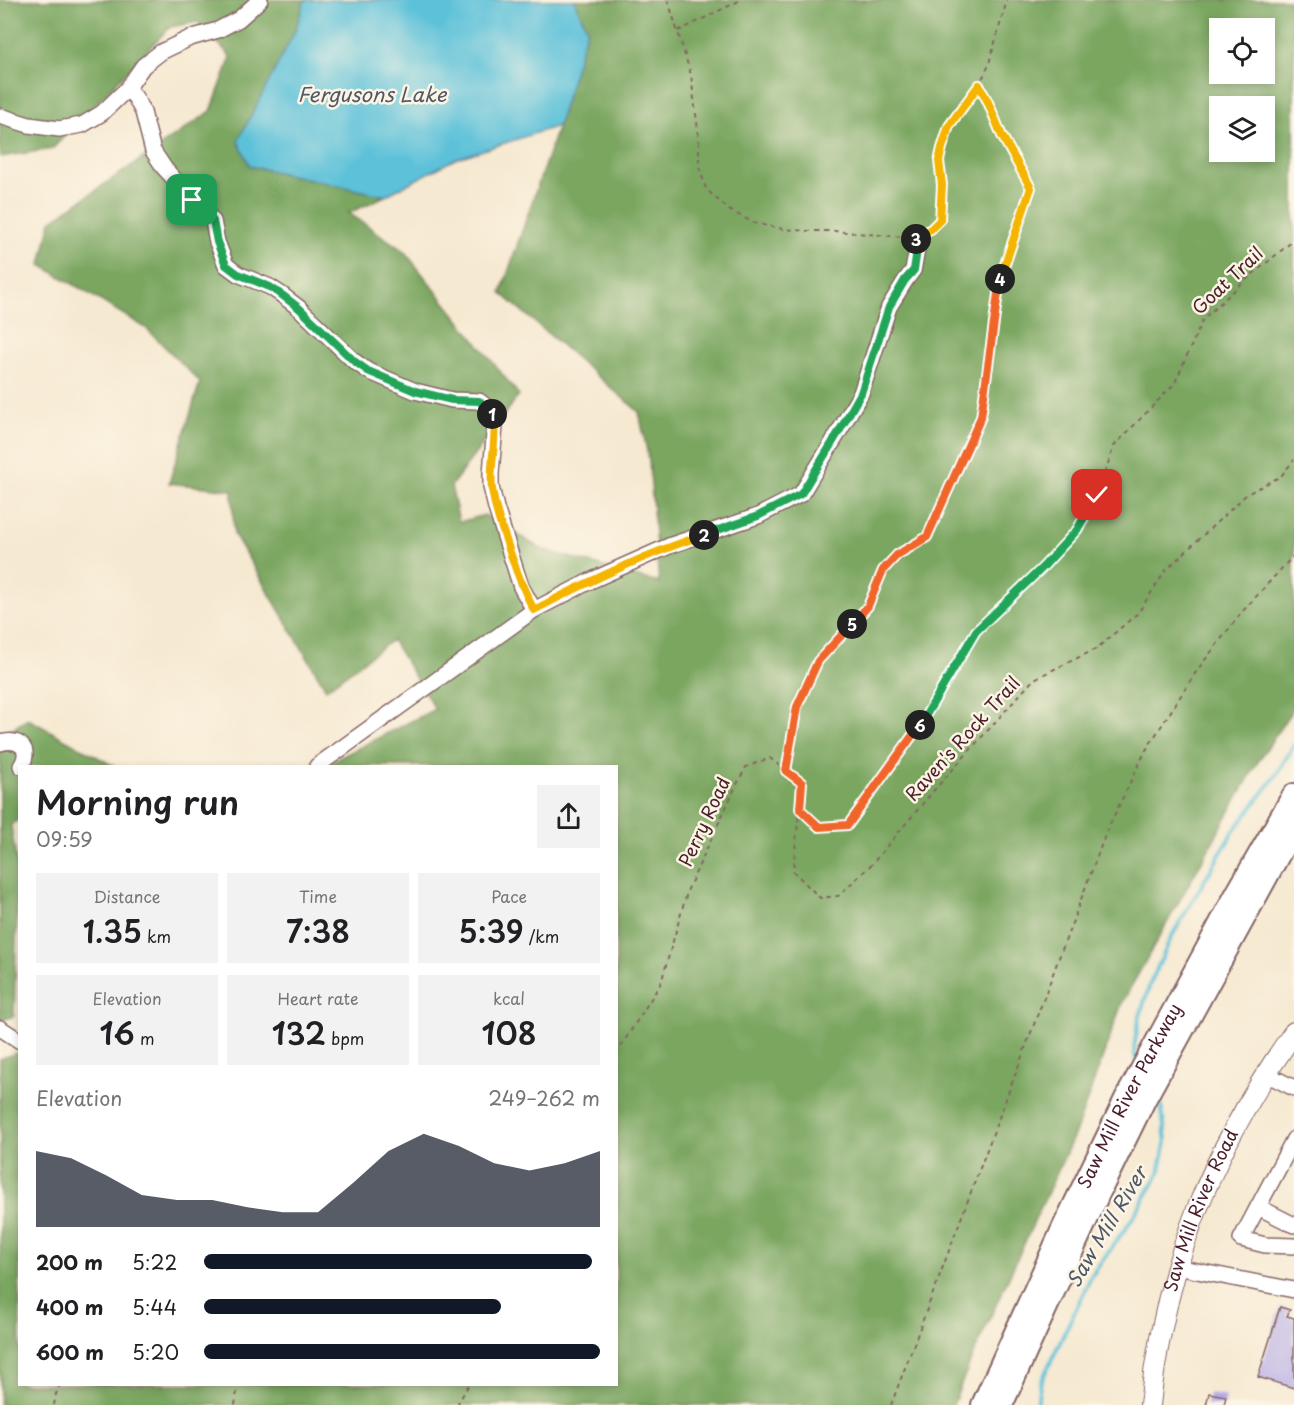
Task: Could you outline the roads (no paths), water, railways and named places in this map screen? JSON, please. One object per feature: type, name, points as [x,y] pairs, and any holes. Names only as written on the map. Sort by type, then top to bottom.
[{"type":"highway","name":"Saw Mill River Parkway","points":[[1153,1067],[1244,881],[1294,795]]},
{"type":"highway","name":"Saw Mill River Parkway","points":[[983,1405],[1074,1206],[1294,826]]},
{"type":"highway","name":"Saw Mill River Parkway","points":[[1001,1405],[1077,1239],[1140,1090]]},
{"type":"main road","name":"Saw Mill River Road","points":[[1150,1405],[1159,1337],[1177,1266],[1196,1212],[1218,1158],[1240,1116],[1294,1032]]},
{"type":"street","points":[[0,117],[29,125],[59,129],[82,125],[102,113],[127,89],[143,66],[161,52],[190,38],[218,30],[239,19],[260,0]]},
{"type":"street","points":[[127,89],[135,97],[143,112],[153,151],[165,169],[213,221],[217,242],[226,265],[238,274],[270,287],[282,295],[368,371],[415,391],[452,400],[479,401],[488,408],[494,418],[495,426],[491,473],[496,508],[521,587],[534,610]]},
{"type":"street","points":[[318,765],[534,610],[590,581],[671,545],[758,516],[801,494],[861,393],[889,307],[905,280],[914,270],[916,237]]},
{"type":"street","points":[[0,743],[15,741],[21,745],[26,755],[20,765]]},
{"type":"street","points":[[0,1028],[18,1040]]},
{"type":"street","points":[[1266,1074],[1294,1088]]},
{"type":"street","points":[[1294,1139],[1241,1239],[1265,1245],[1294,1246]]},
{"type":"street","points":[[1258,1207],[1294,1225]]},
{"type":"street","points":[[1177,1266],[1294,1290]]},
{"type":"water","name":"Fergusons Lake","points":[[305,0],[574,0],[587,29],[558,126],[455,159],[385,196],[250,166],[238,141],[295,31]]},
{"type":"waterway","name":"Saw Mill River","points":[[1137,1061],[1134,1047],[1139,1019],[1150,984],[1172,936],[1233,832],[1275,777],[1294,745]]},
{"type":"waterway","name":"Saw Mill River","points":[[1037,1405],[1040,1384],[1092,1275],[1130,1222],[1159,1174],[1166,1141],[1161,1103],[1156,1094]]}]
